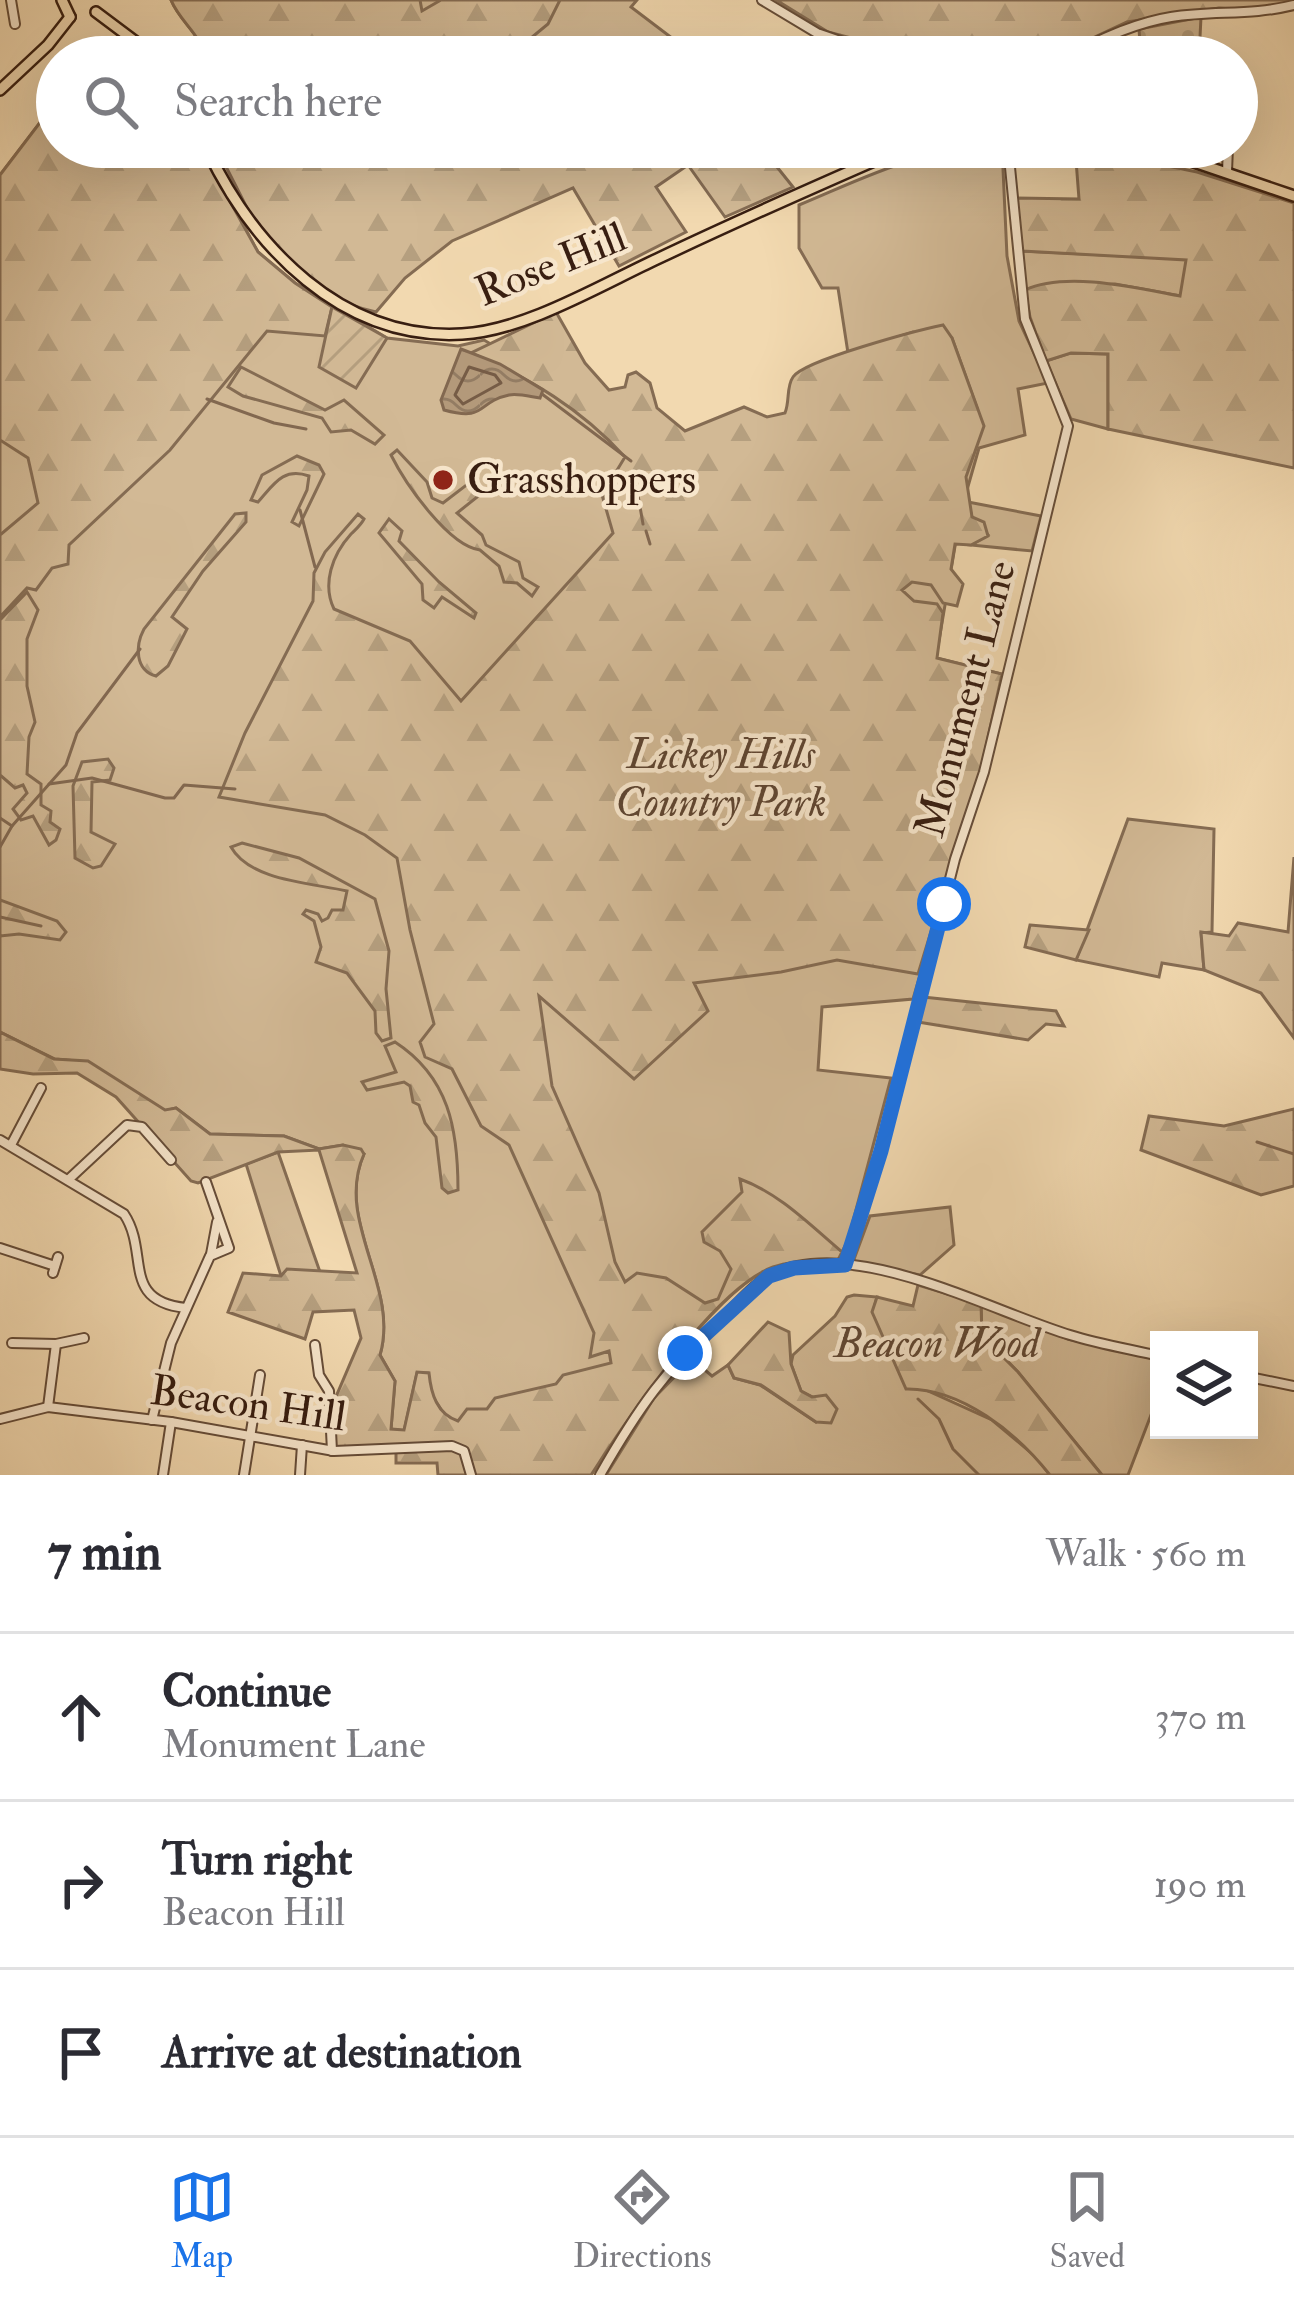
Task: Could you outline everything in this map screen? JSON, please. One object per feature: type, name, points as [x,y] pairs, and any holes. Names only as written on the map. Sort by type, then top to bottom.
[{"type":"main road","points":[[61,1],[70,17]]},
{"type":"main road","points":[[55,36],[70,17],[90,13],[124,36]]},
{"type":"main road","points":[[0,90],[36,56]]},
{"type":"main road","name":"Rose Hill","points":[[219,168],[264,243],[313,287],[392,324],[465,334],[533,316],[860,168]]},
{"type":"main road","points":[[1215,168],[1294,196]]},
{"type":"street","points":[[11,0],[15,24]]},
{"type":"street","points":[[762,0],[826,36]]},
{"type":"street","points":[[1112,36],[1166,17],[1255,14],[1294,5]]},
{"type":"street","name":"Monument Lane","points":[[845,1265],[881,1151],[955,859],[984,772],[1068,426],[1025,319],[1011,168]]},
{"type":"street","points":[[1227,168],[1227,172]]},
{"type":"street","points":[[11,1145],[41,1088]]},
{"type":"street","points":[[68,1180],[127,1125],[142,1127],[171,1160]]},
{"type":"street","points":[[0,1140],[124,1214],[134,1232],[142,1283],[162,1303],[186,1308]]},
{"type":"street","points":[[206,1182],[229,1248],[210,1256]]},
{"type":"street","points":[[152,1420],[171,1343],[210,1256],[218,1219]]},
{"type":"street","points":[[0,1248],[56,1265]]},
{"type":"street","points":[[600,1475],[642,1402],[673,1364],[769,1276],[794,1268],[845,1265],[958,1292],[1069,1335],[1150,1354]]},
{"type":"street","points":[[12,1342],[56,1344],[84,1338]]},
{"type":"street","points":[[48,1407],[56,1344]]},
{"type":"street","points":[[315,1345],[319,1375],[329,1391],[332,1451]]},
{"type":"street","points":[[244,1475],[260,1375]]},
{"type":"street","points":[[1258,1378],[1294,1386]]},
{"type":"street","name":"Beacon Hill","points":[[0,1419],[48,1407],[171,1422],[332,1451],[452,1446],[464,1451],[471,1475]]},
{"type":"street","points":[[163,1475],[171,1422]]},
{"type":"street","points":[[300,1475],[302,1445]]},
{"type":"green space","points":[[171,0],[637,0],[631,7],[669,36],[195,36]]},
{"type":"green space","points":[[171,0],[420,0],[422,11],[441,0],[560,0],[548,24],[533,36],[195,36]]},
{"type":"green space","points":[[776,0],[1294,0],[1257,11],[1219,8],[1127,22],[1097,36],[843,36],[828,32]]},
{"type":"green space","points":[[1201,17],[1200,36],[1140,36],[1139,29]]},
{"type":"green space","name":"Lickey Hills Country Park","points":[[36,128],[36,168],[212,168],[258,252],[295,283],[387,338],[458,346],[484,340],[668,449],[977,408],[952,338],[913,332],[848,353],[838,288],[822,288],[799,248],[799,205],[889,168],[1003,168],[1007,256],[1019,321],[1048,383],[1018,389],[1025,435],[979,448],[961,511],[936,658],[1002,674],[981,769],[913,999],[822,1007],[818,1070],[891,1078],[848,1240],[838,1260],[773,1267],[725,1301],[673,1359],[591,1475],[446,1417],[431,1394],[428,1373],[417,1373],[404,1431],[391,1429],[395,1381],[380,1355],[382,1304],[357,1204],[364,1154],[343,1145],[319,1149],[284,1136],[210,1134],[176,1108],[165,1111],[88,1062],[55,1059],[0,1032],[0,175]]},
{"type":"green space","points":[[36,128],[36,168],[212,168],[258,252],[332,307],[325,336],[267,331],[170,450],[69,545],[68,564],[52,568],[36,590],[27,588],[0,617],[0,535],[38,503],[28,458],[0,440],[0,175]]},
{"type":"green space","points":[[221,168],[684,168],[656,187],[686,232],[619,266],[573,188],[452,241],[405,278],[376,312],[347,303],[296,271],[239,200]]},
{"type":"green space","points":[[690,168],[778,168],[793,187],[725,217]]},
{"type":"green space","points":[[1077,168],[1177,168],[1294,203],[1294,468],[1108,429],[1108,354],[1071,353],[1046,361],[1025,290],[1081,281],[1180,296],[1186,260],[1022,251],[1016,198],[1079,199]]},
{"type":"green space","points":[[1022,251],[1187,259],[1181,296],[1115,284],[1025,290]]},
{"type":"green space","points":[[332,307],[387,338],[356,388],[319,367]]},
{"type":"green space","name":"Lickey Hills Country Park","points":[[556,312],[585,363],[609,390],[625,387],[628,375],[636,372],[650,383],[657,408],[685,431],[744,407],[767,417],[785,413],[791,381],[802,370],[943,325],[984,426],[966,477],[972,517],[984,522],[988,536],[971,545],[955,544],[951,569],[963,584],[957,606],[943,603],[931,585],[912,582],[902,590],[914,601],[937,604],[943,613],[937,658],[1002,674],[981,769],[918,974],[837,960],[694,983],[708,1011],[634,1079],[539,996],[552,1086],[599,1193],[615,1262],[625,1282],[637,1273],[666,1278],[705,1303],[718,1299],[731,1269],[720,1251],[704,1242],[702,1232],[742,1192],[740,1179],[806,1221],[842,1252],[838,1260],[773,1267],[725,1301],[673,1359],[591,1475],[438,1475],[437,1463],[396,1463],[396,1448],[330,1447],[329,1413],[361,1338],[354,1310],[313,1312],[305,1339],[228,1312],[243,1273],[281,1276],[287,1269],[357,1273],[319,1150],[278,1152],[198,1183],[191,1181],[116,1097],[77,1073],[0,1069],[0,1032],[54,1059],[88,1061],[165,1110],[176,1108],[210,1134],[284,1136],[319,1149],[343,1145],[361,1149],[357,1204],[382,1304],[380,1355],[395,1381],[391,1429],[404,1430],[417,1372],[429,1373],[436,1402],[458,1421],[467,1409],[487,1409],[495,1398],[556,1384],[563,1375],[611,1363],[609,1351],[590,1357],[594,1333],[509,1145],[481,1126],[452,1069],[425,1057],[420,1042],[434,1024],[397,858],[325,815],[219,797],[245,733],[313,601],[314,573],[325,552],[358,514],[364,519],[344,542],[331,570],[334,609],[410,641],[461,701],[613,533],[602,495],[625,457],[554,396],[471,353]]},
{"type":"green space","points":[[1070,353],[1108,354],[1108,429],[1071,419],[1046,361]]},
{"type":"green space","points":[[241,367],[325,410],[344,400],[384,435],[375,444],[351,430],[331,432],[322,418],[243,396],[228,387]]},
{"type":"green space","points":[[397,450],[427,482],[432,498],[443,503],[469,483],[479,485],[481,494],[457,513],[482,535],[486,545],[519,562],[523,578],[538,587],[532,596],[517,583],[504,582],[499,566],[442,526],[398,468],[391,455]]},
{"type":"green space","points":[[297,456],[319,465],[324,474],[299,526],[292,522],[309,476],[286,476],[258,502],[251,500],[262,475]]},
{"type":"green space","points":[[968,502],[1041,516],[1032,551],[971,545],[988,535],[972,517]]},
{"type":"green space","points":[[246,513],[246,522],[203,571],[172,617],[187,629],[168,666],[156,676],[149,673],[139,657],[144,629],[235,514]]},
{"type":"green space","points":[[389,519],[402,531],[399,541],[476,613],[474,618],[442,597],[434,608],[423,600],[422,584],[379,533]]},
{"type":"green space","points":[[27,592],[38,610],[27,639],[27,686],[35,722],[29,737],[27,774],[41,784],[41,805],[51,811],[50,822],[60,829],[49,845],[33,816],[21,820],[13,809],[27,793],[23,785],[15,788],[0,775],[0,620]]},
{"type":"green space","points":[[108,759],[114,768],[110,780],[92,782],[91,832],[115,844],[101,866],[93,868],[75,858],[73,786],[82,762]]},
{"type":"green space","points":[[1128,819],[1214,829],[1212,932],[1201,933],[1204,970],[1162,963],[1159,977],[1076,960]]},
{"type":"green space","points":[[242,843],[299,858],[375,899],[389,951],[386,989],[391,1038],[382,1041],[376,1033],[375,1011],[347,973],[316,962],[321,947],[314,921],[303,914],[306,910],[322,921],[328,918],[332,910],[343,910],[347,891],[267,874],[231,847]]},
{"type":"green space","points":[[1294,857],[1294,1038],[1261,993],[1204,970],[1201,932],[1229,936],[1238,923],[1288,932]]},
{"type":"green space","points":[[0,900],[57,921],[66,932],[60,940],[0,936]]},
{"type":"green space","points":[[1030,925],[1089,930],[1076,960],[1025,947]]},
{"type":"green space","points":[[923,997],[1056,1011],[1064,1026],[1046,1024],[1028,1040],[918,1022]]},
{"type":"green space","points":[[395,1042],[428,1071],[447,1106],[456,1146],[458,1190],[448,1193],[442,1188],[436,1137],[413,1102],[410,1086],[404,1082],[367,1090],[362,1082],[396,1072],[385,1046]]},
{"type":"green space","points":[[1294,1109],[1294,1186],[1261,1195],[1141,1150],[1149,1116],[1224,1126]]},
{"type":"green space","points":[[278,1152],[320,1272],[287,1270],[281,1276],[246,1164]]},
{"type":"green space","points":[[950,1207],[954,1245],[920,1275],[853,1262],[870,1216]]},
{"type":"green space","name":"Beacon Wood","points":[[918,1285],[981,1304],[982,1336],[1018,1372],[1102,1475],[1050,1475],[986,1416],[947,1396],[906,1389],[872,1312],[877,1297],[913,1306]]},
{"type":"green space","points":[[854,1295],[877,1297],[873,1312],[924,1389],[992,1420],[1050,1475],[606,1475],[654,1398],[692,1359],[712,1376],[728,1365],[734,1378],[760,1385],[816,1422],[832,1407],[801,1391],[791,1364],[793,1355]]},
{"type":"green space","points":[[981,1304],[1068,1339],[1150,1358],[1150,1418],[1128,1475],[1102,1475],[982,1335]]},
{"type":"green space","points":[[768,1322],[789,1332],[791,1364],[801,1391],[812,1397],[826,1395],[837,1409],[831,1423],[816,1422],[761,1385],[734,1378],[728,1365]]},
{"type":"water","points":[[461,349],[500,364],[543,390],[540,398],[498,398],[468,414],[444,410],[441,400]]},
{"type":"waterway","points":[[227,168],[247,208]]},
{"type":"waterway","points":[[542,394],[631,461]]},
{"type":"waterway","points":[[207,399],[306,429]]},
{"type":"waterway","points":[[635,478],[643,524]]},
{"type":"waterway","points":[[300,510],[315,567]]},
{"type":"waterway","points":[[646,531],[650,544]]},
{"type":"waterway","points":[[0,847],[12,826],[66,765],[77,733],[140,649]]},
{"type":"waterway","points":[[49,784],[92,778],[165,798],[174,798],[184,785],[235,789]]},
{"type":"waterway","points":[[0,818],[12,826]]},
{"type":"waterway","points":[[0,917],[41,926]]},
{"type":"waterway","points":[[1257,1142],[1294,1154]]},
{"type":"waterway","points":[[918,1399],[939,1419],[953,1449],[979,1475]]},
{"type":"place","name":"Grasshoppers","points":[[443,480]]},
{"type":"route","points":[[685,1353],[769,1276],[794,1268],[845,1265],[881,1151],[944,904]]}]
